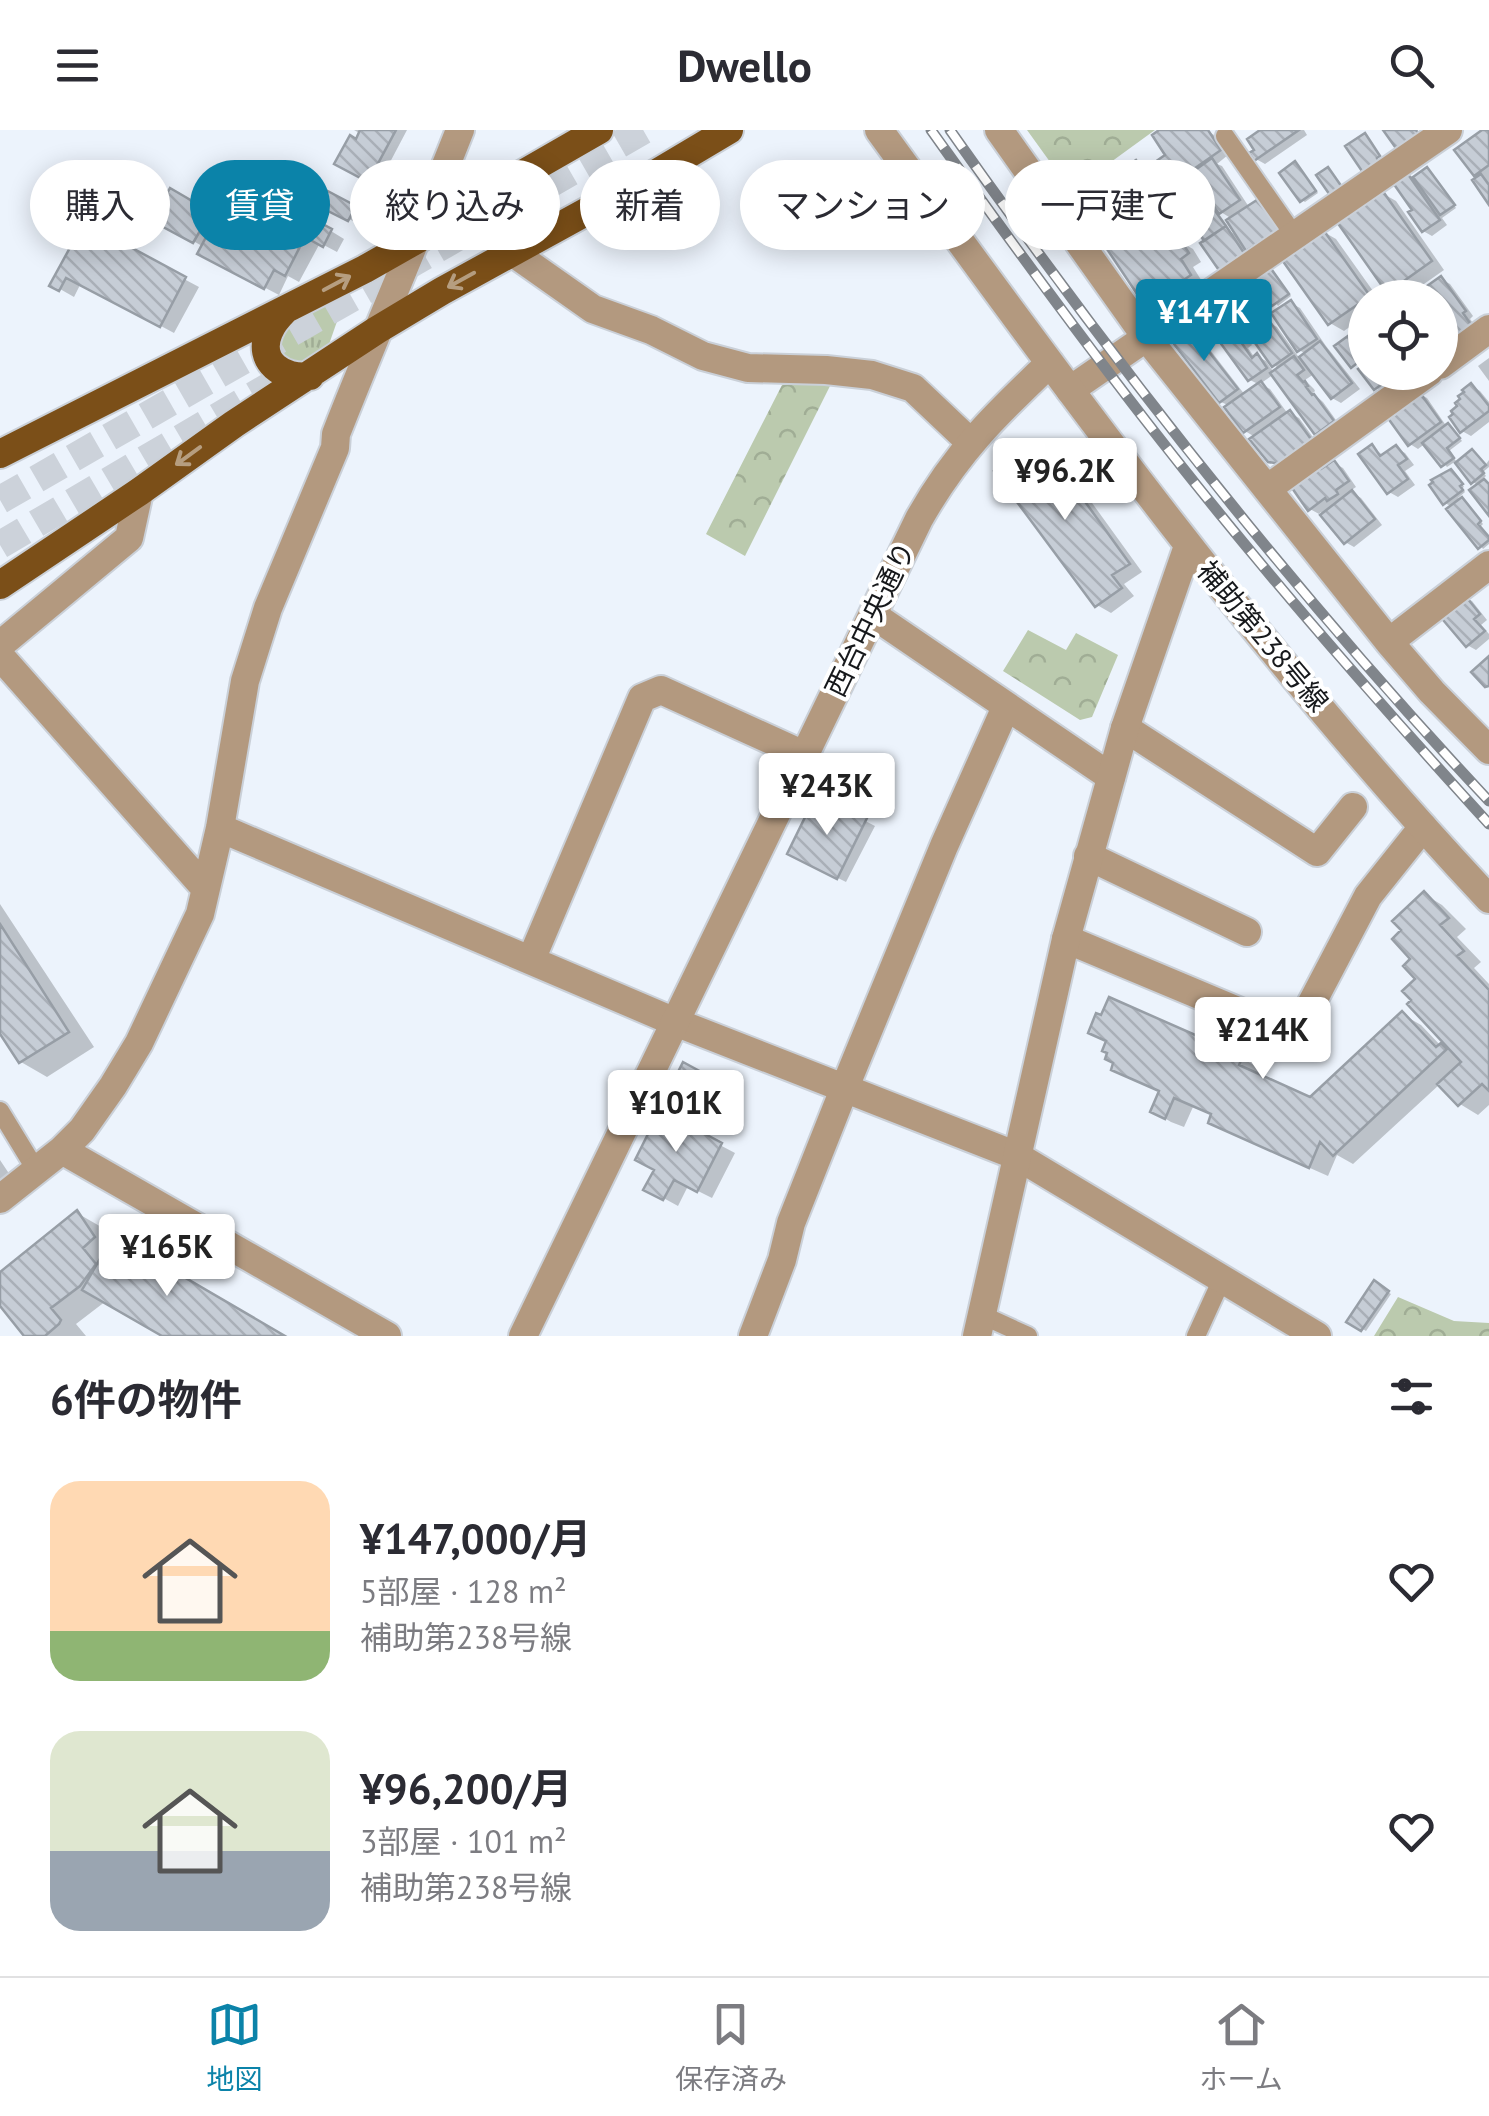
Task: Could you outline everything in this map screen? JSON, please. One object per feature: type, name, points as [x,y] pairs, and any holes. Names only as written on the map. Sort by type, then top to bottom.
[{"type":"main road","points":[[547,160],[599,130]]},
{"type":"main road","points":[[0,585],[377,330],[730,130]]},
{"type":"main road","points":[[0,454],[397,250]]},
{"type":"main road","points":[[285,310],[268,333],[265,351],[274,368],[283,374],[310,376]]},
{"type":"street","points":[[448,160],[460,130]]},
{"type":"street","name":"補助第238号線","points":[[879,130],[1188,546],[1423,827],[1489,898]]},
{"type":"street","points":[[999,130],[1146,337],[1266,489],[1389,642],[1489,750]]},
{"type":"street","points":[[1070,390],[1435,134]]},
{"type":"street","points":[[0,1199],[82,1130],[113,1086],[139,1043],[200,914],[220,828],[245,681],[268,608],[336,448],[336,434],[377,330],[413,250]]},
{"type":"street","points":[[512,252],[593,309],[651,330],[704,356],[748,368],[872,375],[913,388],[970,442]]},
{"type":"street","points":[[1458,352],[1489,330]]},
{"type":"street","name":"西台中央通り","points":[[524,1336],[930,500],[970,442],[1050,364]]},
{"type":"street","points":[[1266,489],[1404,390]]},
{"type":"street","points":[[0,645],[129,538],[139,492]]},
{"type":"street","points":[[979,1325],[1088,856],[1125,728],[1188,546]]},
{"type":"street","points":[[1389,642],[1489,565]]},
{"type":"street","points":[[873,615],[1111,776]]},
{"type":"street","points":[[0,656],[205,888]]},
{"type":"street","points":[[531,960],[642,698],[661,690],[804,755]]},
{"type":"street","points":[[753,1336],[782,1260],[791,1223],[844,1088],[1006,707]]},
{"type":"street","points":[[1125,728],[1316,852],[1353,808]]},
{"type":"street","points":[[1066,939],[1295,1035],[1368,896],[1423,827]]},
{"type":"street","points":[[220,828],[675,1022],[1017,1156],[1309,1334]]},
{"type":"street","points":[[1088,856],[1247,932]]},
{"type":"street","points":[[62,1150],[346,1324],[387,1336]]},
{"type":"lane","points":[[1225,136],[1294,235]]},
{"type":"lane","points":[[0,1112],[36,1170]]},
{"type":"lane","points":[[1196,1336],[1222,1279]]},
{"type":"lane","points":[[979,1325],[1028,1336]]},
{"type":"green space","points":[[1027,130],[1155,130],[1114,160],[1049,160]]},
{"type":"green space","points":[[348,290],[327,350],[297,366],[283,356],[279,344],[284,331]]},
{"type":"green space","points":[[831,384],[745,556],[706,534],[782,385]]},
{"type":"green space","points":[[1028,630],[1066,650],[1076,633],[1118,655],[1092,717],[1080,720],[1003,671]]},
{"type":"green space","points":[[1398,1297],[1454,1321],[1489,1323],[1489,1336],[1374,1336]]},
{"type":"building","points":[[360,130],[396,130],[380,160],[350,160],[350,172],[334,164],[350,135],[356,139]]},
{"type":"building","points":[[1159,130],[1208,130],[1221,150],[1207,160],[1158,160],[1165,155],[1152,135]]},
{"type":"building","points":[[1260,130],[1299,130],[1254,161],[1249,153],[1254,150],[1247,139]]},
{"type":"building","points":[[1383,130],[1416,130],[1420,136],[1398,151]]},
{"type":"building","points":[[1482,130],[1489,130],[1489,165],[1474,176],[1454,150]]},
{"type":"building","points":[[1365,133],[1382,166],[1366,177],[1345,146]]},
{"type":"building","points":[[1295,161],[1316,191],[1300,202],[1279,173]]},
{"type":"building","points":[[1215,162],[1240,200],[1219,214],[1215,208]]},
{"type":"building","points":[[1328,167],[1344,190],[1332,198],[1316,175]]},
{"type":"building","points":[[1427,167],[1455,205],[1440,215],[1413,177]]},
{"type":"building","points":[[1405,170],[1440,220],[1422,232],[1391,180]]},
{"type":"building","points":[[1481,174],[1489,185],[1489,205],[1472,180]]},
{"type":"building","points":[[170,188],[190,200],[190,241],[170,231]]},
{"type":"building","points":[[1382,190],[1432,261],[1405,280],[1378,280],[1337,222]]},
{"type":"building","points":[[330,192],[350,203],[348,221],[330,212]]},
{"type":"building","points":[[1260,198],[1280,229],[1246,251],[1226,220]]},
{"type":"building","points":[[1215,211],[1226,226],[1215,234]]},
{"type":"building","points":[[1226,226],[1248,259],[1223,276],[1205,250],[1215,250],[1215,233]]},
{"type":"building","points":[[1322,228],[1359,280],[1348,280],[1348,311],[1328,325],[1280,257]]},
{"type":"building","points":[[69,250],[136,250],[186,277],[160,327],[66,278],[59,291],[49,286]]},
{"type":"building","points":[[199,250],[298,250],[285,276],[274,270],[264,289],[197,254]]},
{"type":"building","points":[[1108,250],[1187,250],[1189,253],[1181,259],[1191,275],[1145,306]]},
{"type":"building","points":[[1267,263],[1289,294],[1272,306],[1251,275]]},
{"type":"building","points":[[1236,280],[1258,312],[1241,323],[1219,292]]},
{"type":"building","points":[[1291,300],[1317,339],[1297,352],[1271,313]]},
{"type":"building","points":[[1458,300],[1466,311],[1463,313],[1472,326],[1458,336]]},
{"type":"building","points":[[1219,303],[1245,339],[1241,342],[1252,358],[1257,353],[1267,368],[1248,381],[1201,316]]},
{"type":"building","points":[[1268,319],[1292,353],[1272,367],[1248,333]]},
{"type":"building","points":[[1188,325],[1238,389],[1219,403],[1170,339]]},
{"type":"building","points":[[1348,336],[1348,364],[1334,346]]},
{"type":"building","points":[[1320,341],[1348,378],[1348,386],[1331,399],[1299,357]]},
{"type":"building","points":[[1294,356],[1304,370],[1297,375],[1334,421],[1315,435],[1270,373]]},
{"type":"building","points":[[1261,381],[1280,407],[1243,433],[1224,407]]},
{"type":"building","points":[[1471,383],[1489,411],[1460,433],[1449,417],[1460,399],[1458,396]]},
{"type":"building","points":[[1418,390],[1441,422],[1408,446],[1385,414]]},
{"type":"building","points":[[1290,410],[1313,442],[1281,464],[1268,462],[1249,439]]},
{"type":"building","points":[[1448,423],[1460,438],[1447,448],[1454,458],[1441,467],[1422,443]]},
{"type":"building","points":[[1372,444],[1380,456],[1396,445],[1407,459],[1398,465],[1408,479],[1387,494],[1358,454]]},
{"type":"building","points":[[1047,449],[1130,564],[1112,575],[1122,588],[1095,607],[994,471],[1019,451],[1029,462]]},
{"type":"building","points":[[1472,449],[1486,465],[1481,469],[1484,473],[1471,484],[1455,463]]},
{"type":"building","points":[[1334,460],[1349,481],[1336,490],[1338,494],[1308,511],[1290,485]]},
{"type":"building","points":[[1451,469],[1463,490],[1443,505],[1429,485]]},
{"type":"building","points":[[1484,479],[1489,484],[1489,516],[1469,490]]},
{"type":"building","points":[[1352,490],[1375,519],[1344,544],[1320,515]]},
{"type":"building","points":[[1462,497],[1489,537],[1478,549],[1446,509]]},
{"type":"building","points":[[1463,593],[1480,614],[1474,619],[1485,631],[1466,647],[1438,614]]},
{"type":"building","points":[[1489,656],[1489,686],[1485,687],[1471,672]]},
{"type":"building","points":[[813,801],[840,814],[843,806],[867,818],[837,879],[787,854]]},
{"type":"building","points":[[1424,891],[1449,918],[1440,925],[1464,951],[1457,956],[1489,990],[1489,1091],[1482,1084],[1458,1106],[1437,1084],[1461,1062],[1407,1004],[1411,1000],[1402,991],[1415,979],[1403,966],[1410,959],[1392,939],[1401,930],[1392,921]]},
{"type":"building","points":[[0,924],[69,1032],[19,1063],[0,1034]]},
{"type":"building","points":[[1109,997],[1243,1056],[1239,1065],[1310,1097],[1402,1011],[1436,1047],[1441,1043],[1447,1049],[1333,1156],[1320,1142],[1309,1168],[1208,1123],[1211,1114],[1174,1098],[1165,1119],[1150,1112],[1159,1091],[1111,1070],[1113,1063],[1105,1059],[1107,1053],[1102,1051],[1106,1041],[1088,1033],[1096,1013],[1101,1015]]},
{"type":"building","points":[[683,1062],[716,1080],[703,1106],[670,1088]]},
{"type":"building","points":[[660,1110],[722,1143],[697,1192],[674,1180],[663,1200],[643,1190],[654,1170],[635,1160]]},
{"type":"building","points":[[77,1210],[95,1237],[83,1248],[96,1264],[80,1286],[51,1308],[61,1320],[59,1324],[45,1336],[24,1336],[0,1306],[0,1272]]},
{"type":"building","points":[[124,1242],[285,1336],[162,1336],[82,1290],[101,1257],[112,1263]]},
{"type":"building","points":[[1374,1280],[1389,1291],[1361,1331],[1346,1322]]},
{"type":"tunnel","points":[[0,500],[644,130]]},
{"type":"tunnel","points":[[0,545],[273,384]]},
{"type":"railway","points":[[931,130],[1072,324],[1219,513],[1352,671],[1489,824]]},
{"type":"railway","points":[[950,130],[1076,304],[1208,475],[1346,641],[1489,801]]}]
